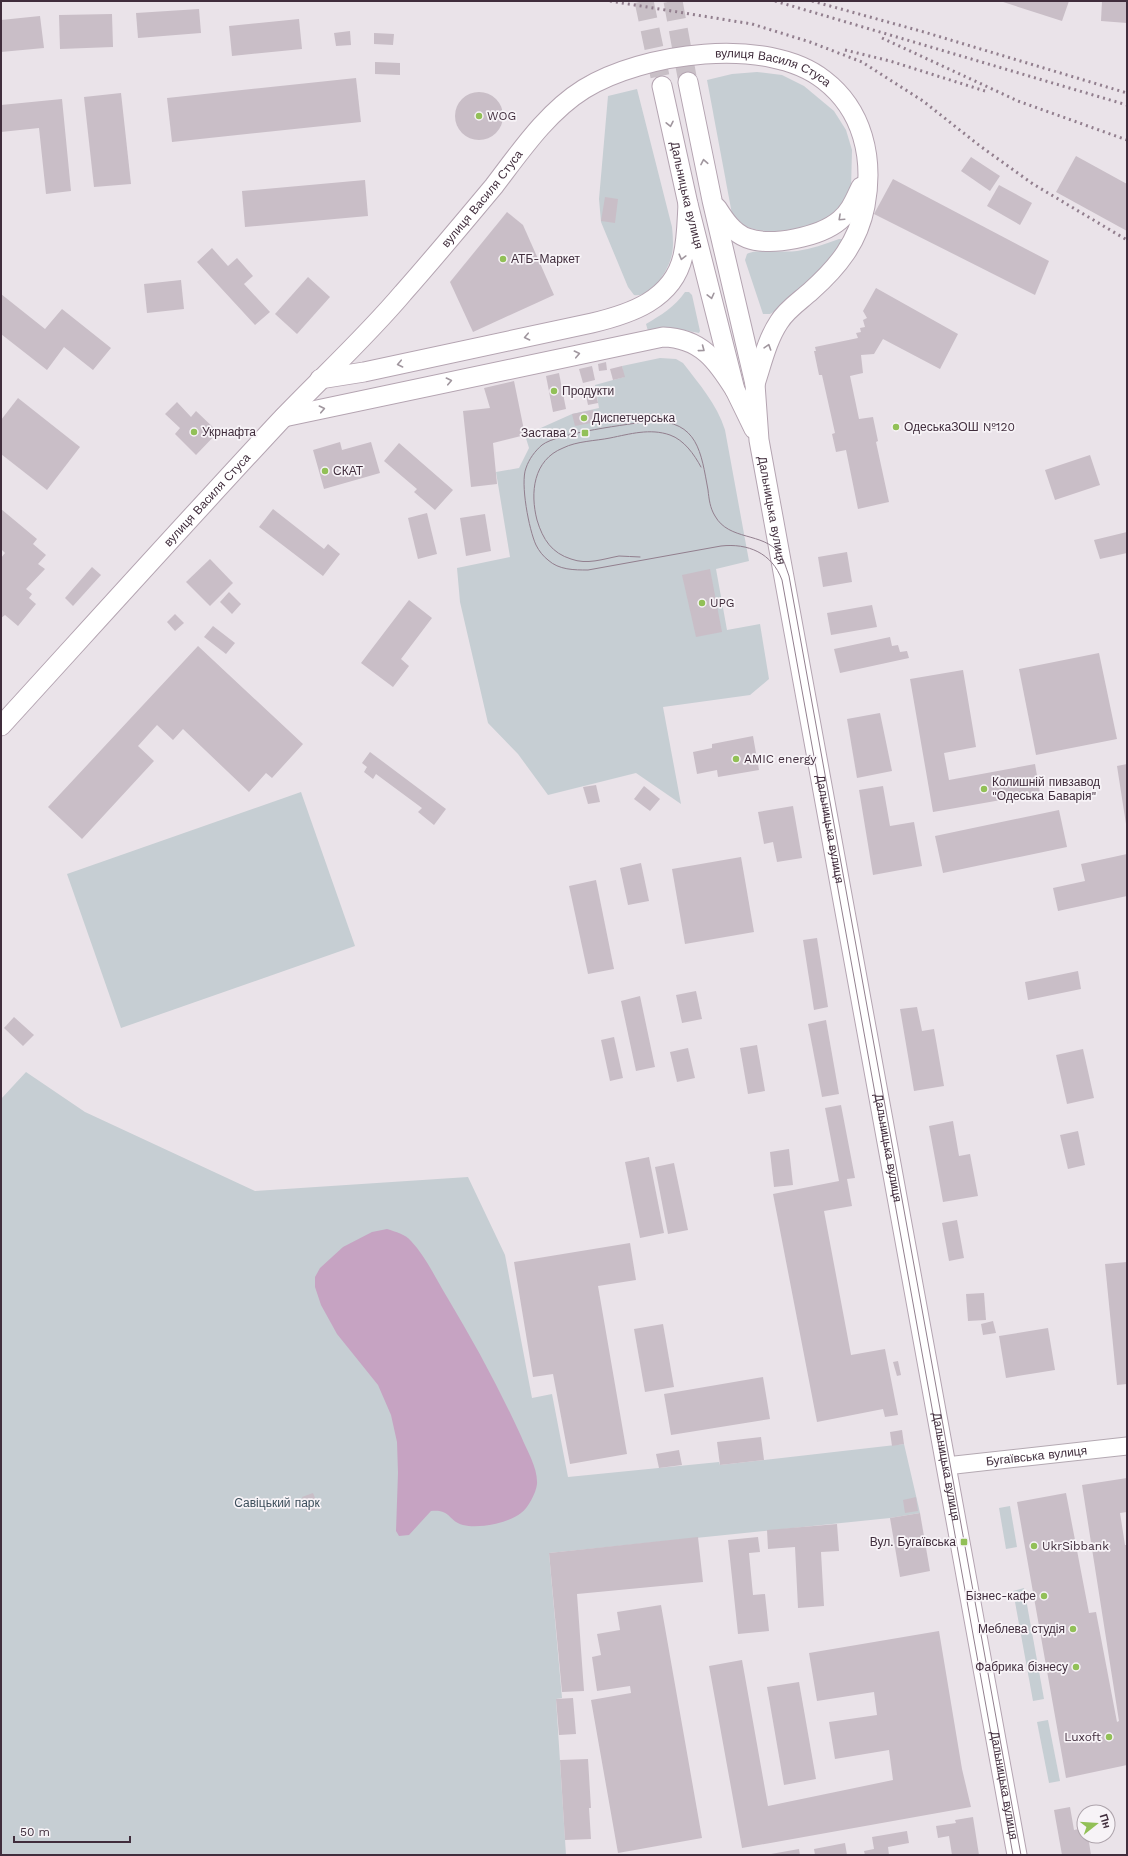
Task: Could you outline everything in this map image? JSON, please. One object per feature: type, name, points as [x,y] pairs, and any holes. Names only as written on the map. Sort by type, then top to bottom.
[{"type":"main road","name":"вулиця Василя Стуса","points":[[1,726],[284,417],[400,298],[456,233],[530,140],[557,111],[583,90],[615,73],[634,66],[658,60],[726,54],[753,55],[796,63],[825,80],[849,105],[862,131],[867,157],[867,173],[850,210],[841,220],[831,227],[786,240],[758,241],[746,238],[735,231],[723,218],[712,200]]},
{"type":"main road","name":"Дальницька вулиця","points":[[688,82],[712,200],[755,384],[760,440],[1017,1855]]},
{"type":"main road","name":"Дальницька вулиця","points":[[662,86],[688,204],[736,390],[760,440]]},
{"type":"main road","points":[[755,384],[772,335],[780,320],[791,307],[829,274],[849,249],[857,233],[865,204],[867,173]]},
{"type":"main road","points":[[320,379],[364,372],[592,324],[623,315],[643,307],[661,294],[675,277],[683,258],[688,204]]},
{"type":"main road","points":[[284,417],[663,337],[674,337],[695,344],[707,353],[722,369],[736,390]]},
{"type":"main road","name":"Бугаївська вулиця","points":[[946,1466],[1127,1446]]},
{"type":"green space","points":[[757,72],[782,75],[804,86],[834,111],[846,130],[852,150],[851,189],[846,204],[823,222],[803,228],[771,232],[746,227],[732,214],[707,80],[732,74]]},
{"type":"green space","points":[[637,89],[672,227],[673,250],[669,264],[657,283],[646,292],[640,295],[634,295],[628,287],[601,222],[599,199],[608,96]]},
{"type":"green space","points":[[842,239],[842,244],[834,256],[777,310],[770,314],[763,314],[745,260],[747,254],[756,252],[797,251],[813,248]]},
{"type":"green space","points":[[685,292],[689,292],[692,295],[700,331],[699,333],[673,328],[648,331],[646,324],[672,306]]},
{"type":"green space","points":[[660,358],[676,359],[683,363],[712,403],[722,421],[725,430],[749,561],[716,569],[727,630],[760,624],[769,679],[750,695],[663,707],[681,804],[636,773],[548,795],[518,754],[488,723],[460,602],[457,568],[510,557],[496,472],[519,468],[529,448],[525,435],[572,414],[599,408],[595,385],[624,377],[622,366]]},
{"type":"green space","points":[[301,792],[355,946],[121,1028],[67,874]]},
{"type":"green space","name":"Савіцький парк","points":[[26,1072],[85,1112],[255,1191],[468,1177],[505,1255],[532,1398],[552,1394],[568,1477],[719,1462],[720,1465],[904,1444],[920,1513],[890,1518],[549,1553],[562,1698],[556,1699],[566,1855],[1,1855],[1,1099]]},
{"type":"green space","points":[[1010,1506],[1017,1547],[1006,1549],[999,1508]]},
{"type":"green space","points":[[1024,1588],[1044,1699],[1033,1701],[1013,1591]]},
{"type":"green space","points":[[1048,1720],[1060,1781],[1049,1783],[1037,1722]]},
{"type":"shaded area","points":[[387,1229],[409,1239],[426,1261],[486,1365],[513,1418],[532,1460],[537,1478],[535,1492],[524,1511],[509,1520],[485,1526],[470,1526],[454,1521],[446,1513],[431,1511],[409,1535],[399,1536],[396,1531],[398,1473],[397,1442],[391,1415],[378,1385],[337,1334],[321,1305],[315,1287],[315,1277],[320,1268],[343,1247],[372,1232]]},
{"type":"building","points":[[1000,1],[1069,1],[1062,21]]},
{"type":"building","points":[[1102,1],[1127,1],[1127,23],[1101,21]]},
{"type":"building","points":[[199,9],[201,33],[138,38],[136,13]]},
{"type":"building","points":[[112,14],[113,47],[60,49],[59,15]]},
{"type":"building","points":[[40,16],[44,48],[1,52],[1,20]]},
{"type":"building","points":[[299,19],[302,49],[232,56],[229,26]]},
{"type":"building","points":[[350,31],[351,45],[336,46],[334,33]]},
{"type":"building","points":[[374,33],[394,34],[393,45],[374,44]]},
{"type":"building","points":[[375,62],[400,63],[400,75],[375,74]]},
{"type":"building","points":[[356,78],[361,122],[172,142],[167,98]]},
{"type":"building","name":"WOG","points":[[474,92],[484,92],[493,96],[499,102],[503,111],[503,121],[499,130],[493,136],[484,140],[474,140],[465,136],[459,130],[455,121],[455,111],[459,102],[465,96]]},
{"type":"building","points":[[121,93],[131,184],[94,187],[84,97]]},
{"type":"building","points":[[62,99],[71,191],[46,194],[39,128],[1,132],[1,105]]},
{"type":"building","points":[[1076,156],[1127,184],[1127,231],[1056,192]]},
{"type":"building","points":[[971,157],[1000,176],[990,191],[961,171]]},
{"type":"building","points":[[893,179],[1049,261],[1035,295],[874,214]]},
{"type":"building","points":[[365,180],[368,216],[245,227],[242,191]]},
{"type":"building","points":[[999,185],[1032,203],[1020,225],[987,206]]},
{"type":"building","points":[[605,197],[618,199],[615,223],[601,221]]},
{"type":"building","name":"АТБ-Маркет","points":[[507,212],[523,225],[554,295],[473,332],[450,282]]},
{"type":"building","points":[[212,248],[228,266],[237,258],[253,276],[244,284],[270,312],[255,325],[197,262]]},
{"type":"building","points":[[308,277],[330,297],[297,334],[275,314]]},
{"type":"building","points":[[181,280],[184,309],[147,313],[144,284]]},
{"type":"building","points":[[876,288],[958,334],[940,369],[883,339],[874,354],[861,355],[863,373],[850,376],[859,419],[873,417],[878,441],[876,442],[889,502],[858,509],[846,450],[836,452],[832,434],[835,433],[822,375],[819,375],[814,351],[816,351],[815,347],[858,338],[856,333],[861,332],[860,328],[865,327],[863,320],[867,318],[863,311]]},
{"type":"building","points":[[1,294],[45,329],[62,309],[111,348],[93,370],[64,347],[47,370],[1,334]]},
{"type":"building","points":[[606,362],[607,370],[599,371],[598,364]]},
{"type":"building","points":[[592,366],[595,380],[583,383],[579,369]]},
{"type":"building","points":[[622,366],[625,377],[613,380],[610,369]]},
{"type":"building","points":[[559,373],[566,409],[553,412],[546,376]]},
{"type":"building","points":[[514,381],[525,435],[493,443],[497,484],[471,487],[463,411],[490,408],[484,388]]},
{"type":"building","points":[[595,389],[598,403],[588,405],[585,391]]},
{"type":"building","points":[[18,398],[80,447],[47,490],[1,454],[1,420]]},
{"type":"building","points":[[177,402],[191,417],[196,411],[218,432],[196,455],[175,434],[180,428],[165,414]]},
{"type":"building","name":"Диспетчерська","points":[[593,410],[596,422],[575,426],[572,414]]},
{"type":"building","points":[[340,442],[342,450],[371,442],[380,473],[324,489],[313,450]]},
{"type":"building","points":[[399,443],[453,490],[435,510],[414,492],[417,489],[384,461]]},
{"type":"building","points":[[1090,455],[1100,485],[1055,500],[1045,470]]},
{"type":"building","points":[[1,509],[37,539],[33,544],[46,555],[38,564],[45,569],[26,589],[32,594],[29,598],[36,604],[18,626],[5,615],[1,618],[1,558],[5,553],[1,549]]},
{"type":"building","points":[[273,509],[324,549],[328,544],[340,554],[323,576],[259,527]]},
{"type":"building","points":[[427,513],[437,554],[418,559],[408,518]]},
{"type":"building","points":[[485,514],[491,551],[466,556],[460,518]]},
{"type":"building","points":[[1127,532],[1127,553],[1100,559],[1094,540]]},
{"type":"building","points":[[847,552],[852,582],[823,587],[818,557]]},
{"type":"building","points":[[210,559],[233,583],[210,606],[186,582]]},
{"type":"building","points":[[92,567],[101,575],[73,606],[65,598]]},
{"type":"building","name":"UPG","points":[[710,569],[722,632],[696,637],[682,575]]},
{"type":"building","points":[[229,592],[241,604],[232,614],[220,602]]},
{"type":"building","points":[[409,600],[432,618],[401,659],[409,666],[393,687],[361,663]]},
{"type":"building","points":[[872,605],[877,627],[831,635],[827,613]]},
{"type":"building","points":[[175,614],[184,623],[175,631],[167,622]]},
{"type":"building","points":[[213,626],[235,643],[226,654],[204,637]]},
{"type":"building","points":[[890,637],[892,646],[898,645],[900,652],[907,651],[909,658],[840,673],[834,649]]},
{"type":"building","points":[[198,646],[303,744],[272,778],[266,773],[249,792],[183,729],[173,740],[157,725],[138,746],[154,761],[82,839],[48,807]]},
{"type":"building","points":[[1099,653],[1117,739],[1036,755],[1019,669]]},
{"type":"building","points":[[963,670],[976,747],[944,753],[949,780],[1035,764],[1040,793],[933,812],[910,679]]},
{"type":"building","points":[[880,713],[892,771],[857,778],[847,719]]},
{"type":"building","name":"AMIC energy","points":[[753,736],[759,770],[718,777],[717,770],[697,774],[693,752],[712,748],[712,744]]},
{"type":"building","points":[[370,752],[446,809],[434,825],[418,812],[422,808],[376,774],[373,779],[364,772],[367,767],[362,763]]},
{"type":"building","points":[[1127,764],[1127,824],[1126,824],[1117,766]]},
{"type":"building","points":[[596,785],[600,802],[588,804],[583,787]]},
{"type":"building","points":[[644,786],[660,799],[650,811],[634,799]]},
{"type":"building","points":[[883,786],[890,826],[914,822],[922,866],[873,875],[859,790]]},
{"type":"building","points":[[793,806],[802,858],[777,862],[773,842],[764,844],[758,812]]},
{"type":"building","points":[[1059,810],[1067,847],[943,873],[935,836]]},
{"type":"building","points":[[1127,854],[1127,896],[1058,911],[1053,888],[1085,881],[1081,864]]},
{"type":"building","points":[[741,857],[754,932],[685,944],[672,869]]},
{"type":"building","points":[[641,863],[649,901],[628,905],[620,868]]},
{"type":"building","points":[[596,880],[614,969],[588,974],[569,886]]},
{"type":"building","points":[[817,938],[828,1007],[814,1010],[803,940]]},
{"type":"building","points":[[1078,971],[1081,989],[1028,1000],[1025,982]]},
{"type":"building","points":[[696,991],[702,1019],[682,1023],[676,995]]},
{"type":"building","points":[[640,996],[655,1067],[636,1071],[621,1001]]},
{"type":"building","points":[[917,1007],[922,1031],[934,1029],[944,1086],[914,1091],[900,1009]]},
{"type":"building","points":[[14,1017],[34,1035],[23,1046],[4,1028]]},
{"type":"building","points":[[826,1020],[839,1094],[822,1097],[808,1024]]},
{"type":"building","points":[[614,1037],[623,1078],[610,1081],[601,1040]]},
{"type":"building","points":[[757,1045],[765,1091],[748,1094],[740,1048]]},
{"type":"building","points":[[688,1048],[695,1078],[677,1082],[670,1052]]},
{"type":"building","points":[[1083,1049],[1094,1098],[1067,1104],[1056,1055]]},
{"type":"building","points":[[841,1105],[855,1178],[847,1179],[852,1206],[824,1211],[851,1355],[885,1349],[898,1415],[885,1417],[883,1409],[817,1422],[773,1194],[839,1181],[825,1108]]},
{"type":"building","points":[[953,1121],[959,1156],[970,1154],[978,1196],[943,1202],[929,1126]]},
{"type":"building","points":[[1078,1131],[1085,1165],[1068,1169],[1060,1135]]},
{"type":"building","points":[[789,1149],[793,1185],[774,1187],[770,1152]]},
{"type":"building","points":[[649,1157],[664,1233],[640,1238],[625,1162]]},
{"type":"building","points":[[674,1163],[688,1230],[668,1234],[655,1167]]},
{"type":"building","points":[[957,1220],[964,1258],[949,1261],[942,1223]]},
{"type":"building","points":[[630,1243],[636,1280],[598,1286],[627,1454],[570,1464],[553,1374],[533,1377],[514,1262]]},
{"type":"building","points":[[1127,1262],[1127,1384],[1117,1385],[1105,1264]]},
{"type":"building","points":[[984,1293],[986,1320],[968,1321],[966,1294]]},
{"type":"building","points":[[993,1321],[996,1333],[983,1335],[981,1324]]},
{"type":"building","points":[[663,1324],[674,1387],[645,1392],[634,1329]]},
{"type":"building","points":[[1048,1328],[1055,1370],[1006,1378],[999,1336]]},
{"type":"building","points":[[898,1361],[901,1375],[897,1376],[893,1362]]},
{"type":"building","points":[[763,1377],[770,1419],[671,1435],[664,1394]]},
{"type":"building","points":[[902,1430],[904,1444],[892,1446],[890,1432]]},
{"type":"building","points":[[761,1437],[764,1460],[720,1465],[717,1442]]},
{"type":"building","points":[[679,1450],[682,1465],[659,1468],[656,1454]]},
{"type":"building","name":"Фабрика бізнесу","points":[[1127,1478],[1127,1512],[1120,1513],[1125,1545],[1127,1545],[1127,1765],[1066,1778],[1017,1502],[1066,1493],[1089,1613],[1096,1612],[1117,1722],[1119,1721],[1082,1485]]},
{"type":"building","points":[[313,1493],[319,1508],[307,1512],[302,1497]]},
{"type":"building","points":[[916,1497],[918,1511],[905,1513],[903,1500]]},
{"type":"building","points":[[920,1513],[930,1571],[900,1577],[890,1518]]},
{"type":"building","points":[[837,1524],[839,1551],[821,1552],[824,1606],[798,1608],[795,1547],[768,1549],[767,1530]]},
{"type":"building","points":[[698,1537],[703,1582],[577,1594],[584,1691],[562,1692],[549,1553]]},
{"type":"building","points":[[758,1537],[760,1552],[749,1553],[753,1595],[765,1594],[769,1631],[738,1634],[728,1540]]},
{"type":"building","points":[[661,1605],[702,1838],[618,1853],[591,1700],[631,1693],[630,1686],[597,1691],[592,1657],[601,1655],[597,1634],[620,1630],[617,1612]]},
{"type":"building","points":[[939,1631],[962,1769],[971,1807],[742,1848],[709,1666],[742,1660],[768,1806],[893,1780],[889,1750],[835,1759],[829,1722],[877,1715],[874,1692],[817,1701],[809,1653]]},
{"type":"building","points":[[799,1682],[816,1779],[784,1785],[767,1687]]},
{"type":"building","points":[[573,1698],[576,1734],[559,1735],[556,1699]]},
{"type":"building","points":[[588,1759],[591,1839],[565,1840],[560,1760]]},
{"type":"building","points":[[1070,1807],[1074,1830],[1076,1830],[1076,1844],[1089,1844],[1091,1855],[1062,1855],[1054,1810]]},
{"type":"building","points":[[973,1817],[979,1855],[952,1855],[949,1836],[938,1838],[936,1826],[956,1823],[955,1820]]},
{"type":"building","points":[[907,1831],[909,1843],[888,1847],[889,1855],[865,1855],[864,1851],[874,1849],[872,1837]]},
{"type":"building","points":[[845,1843],[847,1855],[815,1855],[814,1849]]},
{"type":"building","points":[[799,1849],[800,1855],[771,1855],[771,1854]]},
{"type":"tunnel","points":[[644,1],[662,86]]},
{"type":"tunnel","points":[[673,1],[688,82]]},
{"type":"tram line","points":[[1013,1855],[782,580],[772,563],[758,552],[750,548],[731,545],[588,570],[567,569],[552,563],[544,557],[533,538],[526,506],[524,475],[532,455],[539,447],[562,437],[594,430],[652,421],[667,422],[679,426],[695,441],[703,463],[710,503],[715,516],[721,524],[729,529],[772,546],[782,558],[789,576],[1021,1855]]},
{"type":"tram line","points":[[640,557],[619,556],[595,561],[577,561],[564,556],[549,545],[539,527],[534,499],[536,478],[545,461],[553,453],[574,444],[632,433],[655,432],[670,435],[680,440],[692,452],[701,467]]},
{"type":"railway","points":[[610,1],[752,24],[810,42],[862,62],[923,101],[980,146],[1033,184],[1127,240]]},
{"type":"railway","points":[[775,1],[1127,105]]},
{"type":"railway","points":[[812,1],[924,32],[1127,93]]},
{"type":"railway","points":[[882,38],[1018,101],[1127,140]]},
{"type":"railway","points":[[845,50],[890,61],[985,91]]},
{"type":"place","name":"WOG","points":[[479,116]]},
{"type":"place","name":"АТБ-Маркет","points":[[503,259]]},
{"type":"place","name":"Продукти","points":[[554,391]]},
{"type":"place","name":"Диспетчерська","points":[[584,418]]},
{"type":"place","name":"ОдеськаЗОШ №120","points":[[896,427]]},
{"type":"place","name":"Укрнафта","points":[[194,432]]},
{"type":"place","name":"Застава 2","points":[[585,433]]},
{"type":"place","name":"СКАТ","points":[[325,471]]},
{"type":"place","name":"UPG","points":[[702,603]]},
{"type":"place","name":"AMIC energy","points":[[736,759]]},
{"type":"place","name":"Колишній пивзавод \"Одеська Баварія\"","points":[[984,789]]},
{"type":"place","name":"Вул. Бугаївська","points":[[964,1542]]},
{"type":"place","name":"UkrSibbank","points":[[1034,1546]]},
{"type":"place","name":"Бізнес-кафе","points":[[1044,1596]]},
{"type":"place","name":"Меблева студія","points":[[1073,1629]]},
{"type":"place","name":"Фабрика бізнесу","points":[[1076,1667]]},
{"type":"place","name":"Luxoft","points":[[1109,1737]]}]
